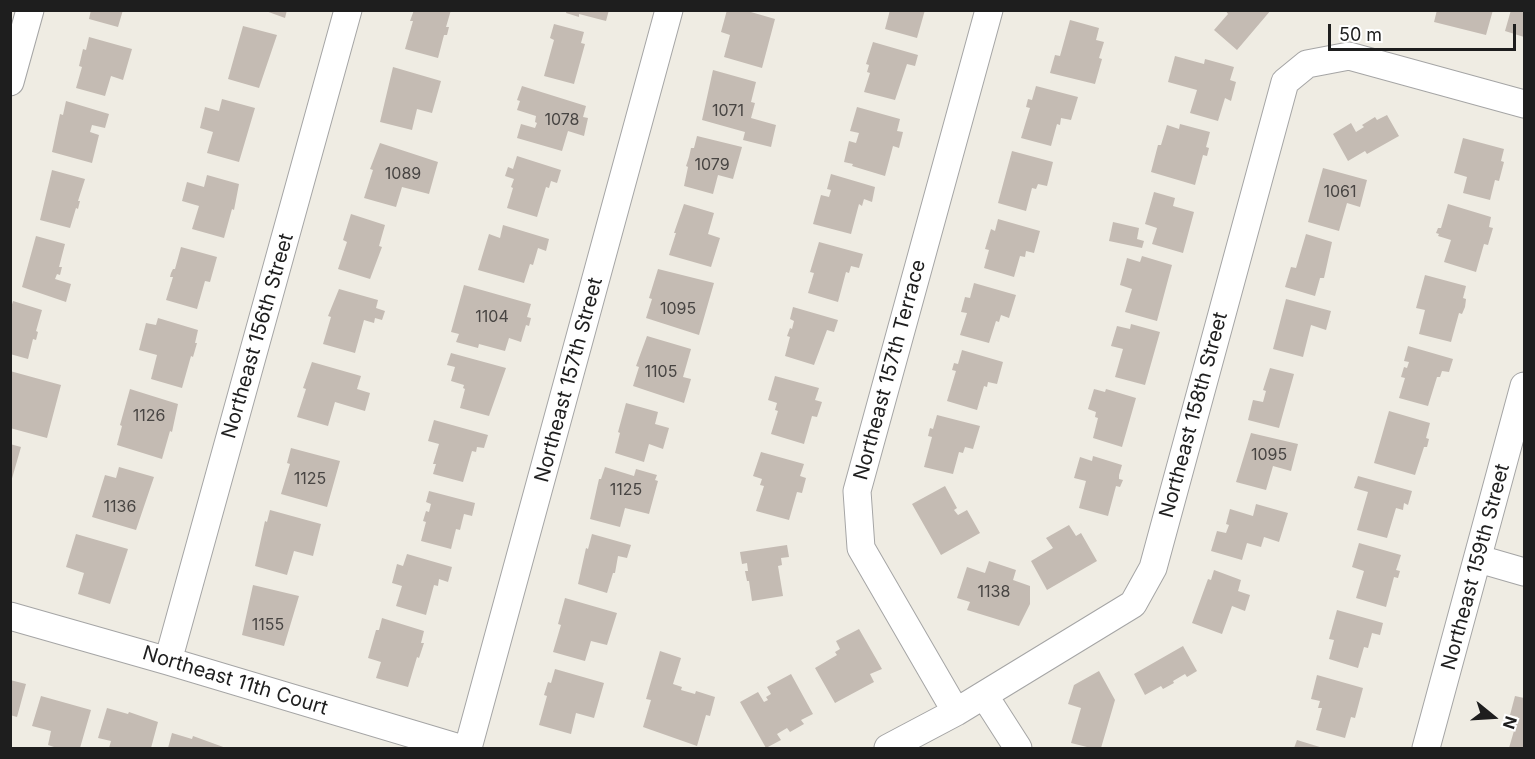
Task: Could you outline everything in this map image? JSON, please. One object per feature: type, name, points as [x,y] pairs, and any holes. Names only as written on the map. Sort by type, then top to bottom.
[{"type":"street","points":[[10,82],[30,10]]},
{"type":"street","name":"Northeast 156th Street","points":[[168,661],[348,10]]},
{"type":"street","name":"Northeast 157th Street","points":[[468,748],[669,10]]},
{"type":"street","name":"Northeast 157th Terrace","points":[[956,712],[861,548],[857,491],[989,10]]},
{"type":"street","name":"Northeast 158th Street","points":[[956,712],[1133,604],[1153,567],[1285,82],[1307,64],[1349,56],[1524,105]]},
{"type":"street","name":"Northeast 159th Street","points":[[1426,748],[1524,386]]},
{"type":"street","points":[[1479,559],[1524,572]]},
{"type":"street","name":"Northeast 11th Court","points":[[10,616],[459,748]]},
{"type":"street","points":[[984,695],[1018,748]]},
{"type":"street","points":[[888,748],[928,739],[956,712]]},
{"type":"building","points":[[91,10],[123,10],[118,27],[89,19]]},
{"type":"building","points":[[263,10],[287,10],[285,18]]},
{"type":"building","points":[[414,10],[451,10],[446,27],[449,27],[447,35],[444,35],[438,58],[405,49]]},
{"type":"building","points":[[567,10],[609,10],[606,21],[579,14],[579,17],[566,13]]},
{"type":"building","points":[[727,10],[744,10],[775,19],[762,68],[724,57],[730,35],[721,32]]},
{"type":"building","points":[[890,10],[925,10],[917,38],[885,29]]},
{"type":"building","points":[[1225,10],[1271,10],[1237,50],[1214,30],[1228,14]]},
{"type":"building","points":[[1437,10],[1493,10],[1486,35],[1434,22]]},
{"type":"building","points":[[1511,10],[1524,10],[1524,37],[1505,31]]},
{"type":"building","points":[[1070,20],[1099,28],[1096,40],[1104,42],[1095,84],[1050,73],[1055,55],[1060,56]]},
{"type":"building","points":[[554,24],[584,32],[581,43],[585,44],[574,84],[544,76],[554,40],[550,38]]},
{"type":"building","points":[[243,26],[277,35],[259,88],[228,79]]},
{"type":"building","points":[[89,37],[132,49],[123,80],[111,76],[105,96],[76,88],[82,67],[79,66],[83,49],[86,50]]},
{"type":"building","points":[[873,42],[918,55],[915,66],[907,64],[895,100],[864,92],[870,73],[867,72],[869,65],[866,64]]},
{"type":"building","points":[[1175,56],[1204,64],[1205,59],[1234,67],[1230,80],[1236,82],[1231,101],[1225,98],[1218,121],[1190,113],[1197,90],[1168,82]]},
{"type":"building","points":[[393,67],[441,81],[432,113],[417,109],[412,130],[380,122]]},
{"type":"building","points":[[713,70],[756,82],[751,102],[755,103],[751,118],[776,125],[771,147],[743,140],[745,132],[702,120]]},
{"type":"building","points":[[522,86],[586,106],[583,117],[588,118],[584,136],[568,131],[562,151],[517,138],[521,124],[535,128],[537,123],[535,122],[536,116],[517,110],[520,101],[517,100]]},
{"type":"building","points":[[1036,86],[1078,97],[1071,120],[1061,118],[1060,125],[1057,124],[1051,146],[1021,138],[1030,108],[1026,107],[1028,99],[1032,100]]},
{"type":"building","points":[[222,99],[255,108],[239,162],[207,153],[213,132],[200,128],[205,107],[219,111]]},
{"type":"building","points":[[66,101],[109,114],[105,128],[92,125],[90,132],[99,135],[92,163],[52,152],[60,114],[63,115]]},
{"type":"building","points":[[857,107],[900,119],[897,131],[903,132],[899,148],[893,146],[885,176],[844,162],[849,141],[856,143],[859,133],[850,131]]},
{"type":"building","points":[[1387,115],[1399,136],[1367,154],[1365,151],[1348,161],[1333,134],[1351,123],[1356,132],[1375,117],[1377,120]]},
{"type":"building","points":[[1180,124],[1210,132],[1206,147],[1209,148],[1207,156],[1203,155],[1195,185],[1151,172],[1158,145],[1161,145],[1167,125],[1179,129]]},
{"type":"building","points":[[697,136],[742,147],[733,179],[718,175],[713,194],[684,186],[688,167],[686,166]]},
{"type":"building","points":[[1463,138],[1504,149],[1501,161],[1504,162],[1499,181],[1495,180],[1490,200],[1463,193],[1467,177],[1454,173]]},
{"type":"building","points":[[380,143],[438,162],[429,194],[402,187],[396,207],[364,198],[373,170],[370,169]]},
{"type":"building","points":[[1012,151],[1053,162],[1047,186],[1038,184],[1036,189],[1032,188],[1026,211],[998,203]]},
{"type":"building","points":[[517,156],[561,170],[557,183],[551,181],[549,188],[546,187],[537,217],[507,208],[514,179],[505,176],[508,167],[513,169]]},
{"type":"building","points":[[1323,168],[1367,180],[1360,207],[1347,203],[1339,231],[1308,222]]},
{"type":"building","points":[[52,170],[85,179],[78,201],[80,201],[78,209],[76,208],[70,228],[40,220]]},
{"type":"building","points":[[831,174],[875,187],[872,202],[864,199],[862,206],[859,204],[851,234],[813,224],[821,195],[829,197],[831,190],[827,189]]},
{"type":"building","points":[[207,175],[239,184],[234,210],[232,209],[224,238],[192,229],[199,206],[182,201],[187,182],[204,187]]},
{"type":"building","points":[[1154,192],[1175,198],[1173,206],[1194,212],[1183,253],[1152,244],[1157,228],[1145,224]]},
{"type":"building","points":[[684,204],[714,213],[708,234],[720,238],[711,267],[669,255]]},
{"type":"building","points":[[1448,204],[1491,217],[1489,227],[1493,228],[1488,245],[1484,244],[1476,272],[1444,262],[1451,240],[1438,236],[1439,234],[1436,233],[1438,228],[1441,228]]},
{"type":"building","points":[[351,214],[385,225],[379,246],[382,247],[370,279],[338,269],[347,242],[343,240]]},
{"type":"building","points":[[998,219],[1040,231],[1034,253],[1026,251],[1025,257],[1020,256],[1014,277],[984,268],[989,250],[985,249],[991,229],[995,231]]},
{"type":"building","points":[[1113,222],[1139,228],[1137,239],[1144,241],[1142,248],[1109,241]]},
{"type":"building","points":[[503,225],[549,239],[546,251],[538,248],[524,283],[478,270],[489,234],[500,238]]},
{"type":"building","points":[[1306,234],[1332,242],[1324,278],[1320,278],[1315,296],[1285,287],[1291,267],[1296,268]]},
{"type":"building","points":[[36,236],[65,244],[59,267],[62,267],[60,275],[57,274],[55,279],[71,284],[66,302],[22,287]]},
{"type":"building","points":[[819,242],[863,254],[859,268],[851,266],[849,273],[846,272],[838,302],[808,293],[814,273],[810,272]]},
{"type":"building","points":[[181,247],[217,257],[210,282],[205,281],[197,309],[166,300],[173,277],[170,277],[171,273],[175,269]]},
{"type":"building","points":[[1142,256],[1172,265],[1157,321],[1125,312],[1132,289],[1120,285],[1127,258],[1140,262]]},
{"type":"building","points":[[658,269],[714,283],[699,335],[646,318],[652,299],[649,298]]},
{"type":"building","points":[[1425,275],[1466,286],[1463,298],[1466,299],[1465,307],[1462,314],[1459,313],[1451,342],[1419,334],[1425,310],[1416,308]]},
{"type":"building","points":[[974,283],[1016,295],[1009,318],[1001,315],[999,322],[996,321],[989,343],[960,335],[967,313],[961,312],[965,297],[970,298]]},
{"type":"building","points":[[464,285],[531,304],[527,317],[531,318],[529,326],[526,325],[521,342],[509,338],[505,351],[479,344],[478,348],[456,342],[459,334],[451,332]]},
{"type":"building","points":[[339,289],[378,300],[376,308],[385,311],[382,320],[375,318],[374,323],[364,320],[355,353],[323,344],[331,317],[328,316]]},
{"type":"building","points":[[1286,299],[1331,311],[1326,330],[1311,325],[1303,357],[1273,349]]},
{"type":"building","points":[[13,301],[42,310],[36,340],[33,339],[28,359],[10,354],[10,311]]},
{"type":"building","points":[[793,307],[838,320],[834,332],[827,330],[814,365],[785,356],[790,337],[787,336],[794,321],[790,319]]},
{"type":"building","points":[[158,318],[198,330],[195,343],[197,343],[182,388],[151,379],[157,355],[139,350],[146,323],[156,325]]},
{"type":"building","points":[[1131,324],[1160,332],[1145,385],[1115,377],[1123,349],[1111,346],[1117,326],[1130,329]]},
{"type":"building","points":[[647,336],[691,349],[683,377],[691,379],[684,403],[633,386],[639,367],[636,366]]},
{"type":"building","points":[[1408,346],[1453,359],[1449,372],[1442,371],[1440,377],[1437,377],[1428,406],[1399,398],[1405,378],[1401,377],[1404,367],[1407,368],[1409,362],[1404,361]]},
{"type":"building","points":[[962,350],[1003,362],[997,384],[988,382],[987,387],[984,386],[977,410],[947,401],[956,371],[952,370],[954,363],[958,364]]},
{"type":"building","points":[[451,353],[506,368],[489,416],[460,408],[465,389],[464,385],[451,381],[455,367],[447,365]]},
{"type":"building","points":[[312,362],[361,376],[357,389],[370,393],[365,411],[335,402],[328,426],[297,417],[306,389],[303,388]]},
{"type":"building","points":[[1270,368],[1294,374],[1279,428],[1248,420],[1253,400],[1263,402],[1266,391],[1263,390]]},
{"type":"building","points":[[10,371],[61,385],[47,438],[10,428]]},
{"type":"building","points":[[775,376],[819,388],[815,400],[822,402],[817,417],[812,416],[804,444],[771,434],[778,411],[775,410],[777,403],[768,400]]},
{"type":"building","points":[[130,389],[178,404],[172,432],[170,431],[162,459],[117,445]]},
{"type":"building","points":[[1094,389],[1105,392],[1106,389],[1136,398],[1122,447],[1093,438],[1098,418],[1095,417],[1096,412],[1088,409]]},
{"type":"building","points":[[626,403],[658,412],[655,424],[669,428],[663,449],[649,444],[644,462],[615,453]]},
{"type":"building","points":[[1389,411],[1430,423],[1426,438],[1429,439],[1427,447],[1424,447],[1415,475],[1374,463]]},
{"type":"building","points":[[937,415],[980,426],[973,449],[965,447],[963,453],[959,452],[953,474],[924,467],[932,437],[928,436],[930,428],[933,429]]},
{"type":"building","points":[[434,420],[488,435],[484,448],[477,447],[476,452],[472,451],[463,482],[433,474],[436,464],[433,464],[439,444],[428,441]]},
{"type":"building","points":[[1251,433],[1298,444],[1291,471],[1273,466],[1266,490],[1236,482]]},
{"type":"building","points":[[10,444],[21,447],[11,482],[10,482]]},
{"type":"building","points":[[291,448],[340,461],[327,507],[281,494],[290,464],[287,463]]},
{"type":"building","points":[[761,452],[804,464],[800,476],[806,478],[802,493],[797,492],[789,520],[756,511],[764,486],[760,485],[762,479],[753,476]]},
{"type":"building","points":[[1093,456],[1122,465],[1119,479],[1123,480],[1120,487],[1116,486],[1108,516],[1079,508],[1086,481],[1074,478],[1080,457],[1092,461]]},
{"type":"building","points":[[119,467],[154,477],[136,530],[92,517],[105,475],[116,478]]},
{"type":"building","points":[[605,467],[634,476],[636,469],[657,475],[655,480],[658,481],[649,514],[625,508],[620,527],[590,519],[599,479]]},
{"type":"building","points":[[1358,476],[1412,491],[1408,505],[1404,503],[1403,510],[1396,508],[1387,538],[1357,530],[1368,492],[1354,488]]},
{"type":"building","points":[[945,486],[957,508],[954,510],[958,515],[967,510],[980,533],[941,555],[912,504]]},
{"type":"building","points":[[429,491],[475,503],[472,516],[464,514],[460,530],[456,529],[451,549],[421,541],[426,522],[423,521],[431,504],[426,502]]},
{"type":"building","points":[[1256,504],[1288,513],[1279,542],[1264,537],[1261,547],[1247,543],[1242,560],[1211,551],[1217,531],[1226,533],[1230,509],[1253,516]]},
{"type":"building","points":[[270,510],[321,524],[313,556],[294,551],[287,575],[255,566],[265,521],[267,522]]},
{"type":"building","points":[[1069,525],[1076,536],[1081,533],[1097,561],[1047,590],[1031,561],[1053,548],[1046,538]]},
{"type":"building","points":[[76,534],[128,549],[110,604],[78,594],[84,573],[66,567]]},
{"type":"building","points":[[592,534],[631,545],[627,558],[618,556],[615,573],[613,573],[607,593],[578,584],[586,548],[588,549]]},
{"type":"building","points":[[1359,543],[1401,555],[1396,570],[1400,571],[1398,578],[1394,577],[1386,607],[1356,598],[1364,571],[1352,567]]},
{"type":"building","points":[[787,545],[789,557],[781,558],[782,565],[778,566],[783,596],[752,601],[745,571],[748,571],[747,563],[742,564],[740,552]]},
{"type":"building","points":[[407,554],[452,567],[448,582],[439,579],[438,586],[434,585],[426,615],[396,606],[402,586],[392,583],[397,564],[403,566]]},
{"type":"building","points":[[989,561],[1016,570],[1013,580],[1030,586],[1030,604],[1019,626],[967,610],[970,602],[957,598],[967,567],[985,573]]},
{"type":"building","points":[[1214,570],[1241,580],[1238,591],[1250,595],[1245,611],[1232,606],[1222,634],[1192,623],[1208,579],[1211,580]]},
{"type":"building","points":[[253,585],[299,596],[284,646],[242,635]]},
{"type":"building","points":[[565,598],[617,613],[607,645],[591,641],[585,661],[553,652],[561,625],[558,624]]},
{"type":"building","points":[[1337,610],[1383,623],[1380,635],[1372,633],[1368,648],[1364,647],[1358,668],[1329,659],[1334,640],[1329,639]]},
{"type":"building","points":[[382,618],[424,631],[421,643],[424,643],[408,687],[376,678],[381,662],[368,658]]},
{"type":"building","points":[[859,629],[882,669],[870,674],[874,682],[835,703],[815,668],[837,655],[835,652],[840,649],[836,641]]},
{"type":"building","points":[[1183,646],[1197,671],[1187,677],[1185,674],[1163,689],[1161,686],[1145,695],[1134,674]]},
{"type":"building","points":[[660,651],[681,658],[673,684],[682,687],[681,690],[695,694],[696,691],[715,697],[710,716],[706,715],[697,746],[643,727],[651,700],[646,699]]},
{"type":"building","points":[[555,669],[604,683],[594,718],[576,713],[571,734],[539,725],[547,696],[544,695]]},
{"type":"building","points":[[1099,671],[1115,700],[1101,748],[1091,748],[1071,743],[1081,708],[1068,704],[1074,685]]},
{"type":"building","points":[[791,674],[813,714],[801,720],[804,724],[790,732],[787,728],[777,734],[781,740],[766,748],[740,702],[758,692],[764,702],[768,700],[766,697],[771,694],[767,687]]},
{"type":"building","points":[[1317,675],[1363,688],[1355,718],[1351,717],[1345,738],[1316,730],[1322,708],[1318,708],[1320,701],[1311,699]]},
{"type":"building","points":[[10,680],[26,684],[17,717],[10,715]]},
{"type":"building","points":[[41,696],[91,710],[80,748],[54,748],[48,745],[51,731],[32,726]]},
{"type":"building","points":[[1515,696],[1524,698],[1524,748],[1509,748],[1518,717],[1510,715]]},
{"type":"building","points":[[107,708],[128,714],[129,712],[158,722],[151,748],[109,748],[111,741],[98,738]]},
{"type":"building","points":[[172,733],[192,739],[193,736],[226,748],[168,748]]},
{"type":"building","points":[[1297,740],[1323,748],[1294,748]]}]
